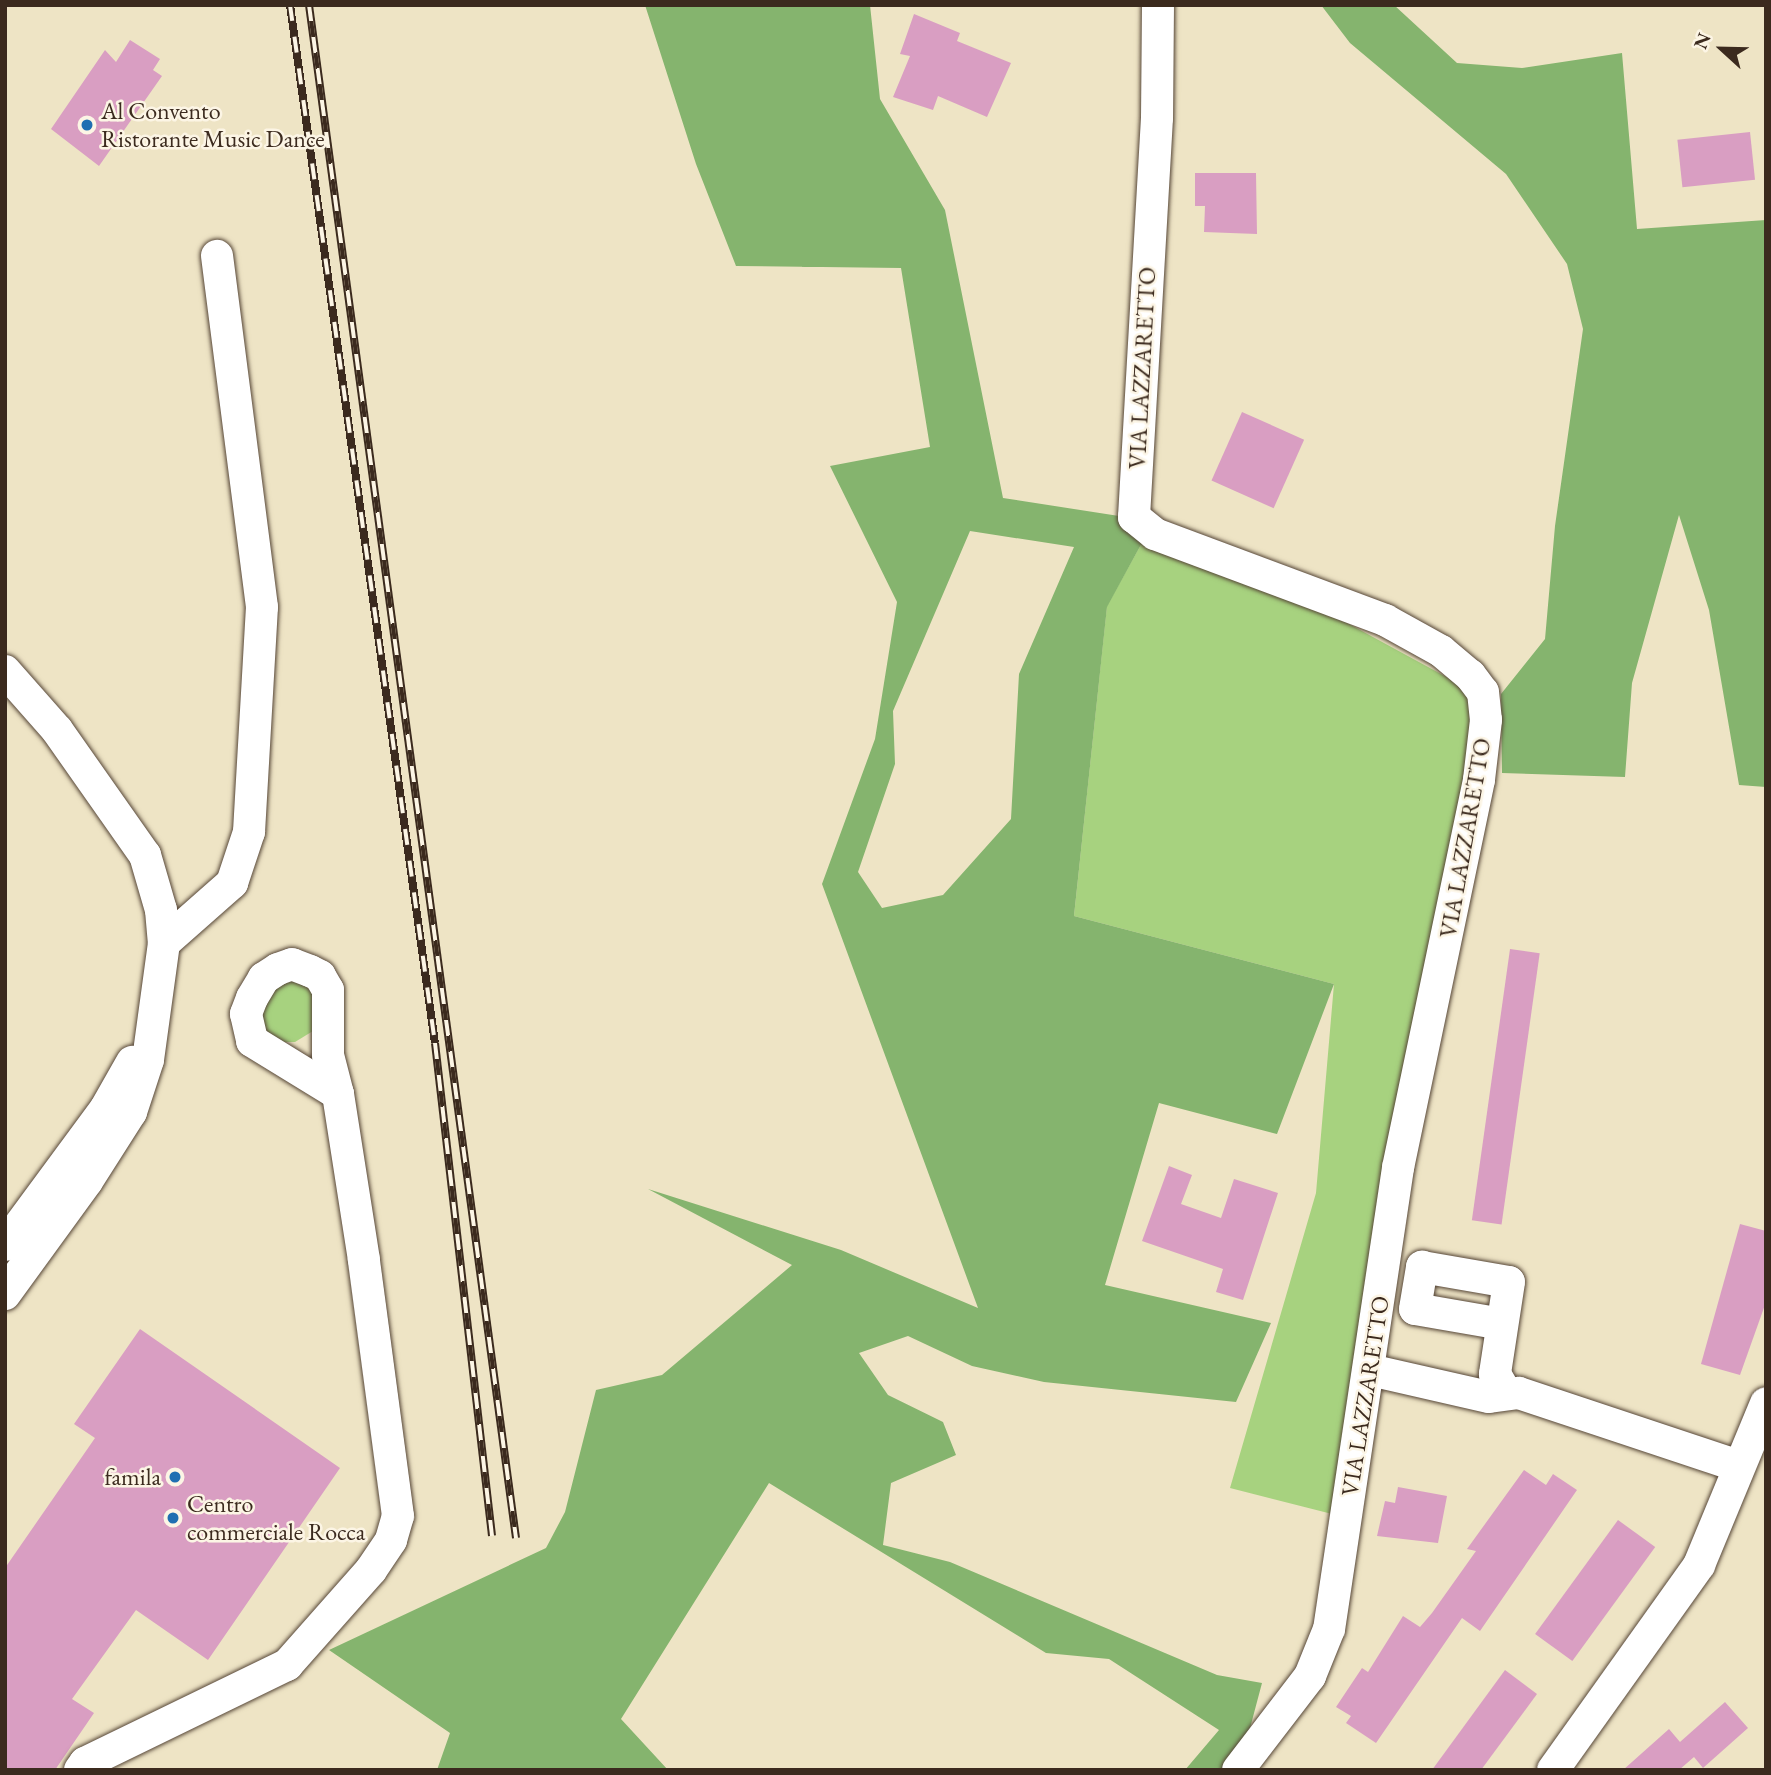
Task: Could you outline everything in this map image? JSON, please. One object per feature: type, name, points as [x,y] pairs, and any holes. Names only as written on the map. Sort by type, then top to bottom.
[{"type":"street","name":"VIA LAZZARETTO","points":[[1158,5],[1157,118],[1134,517],[1155,534],[1385,620],[1441,651],[1470,675],[1483,692],[1486,720],[1479,780],[1398,1168],[1370,1370],[1329,1629],[1310,1676],[1238,1770]]},
{"type":"street","points":[[164,943],[232,883],[249,832],[262,607],[217,256]]},
{"type":"street","points":[[5,671],[57,730],[145,855],[161,910],[164,943],[160,989],[148,1060],[131,1112],[87,1181],[5,1294]]},
{"type":"street","points":[[5,1245],[106,1108],[132,1065],[160,989]]},
{"type":"street","points":[[80,1770],[85,1763],[287,1665],[371,1570],[391,1540],[398,1516],[338,1094]]},
{"type":"street","points":[[1502,1324],[1494,1374],[1504,1391]]},
{"type":"street","points":[[1370,1370],[1489,1397],[1504,1391],[1738,1466]]},
{"type":"street","points":[[1553,1770],[1699,1565],[1766,1404]]},
{"type":"green space","points":[[645,5],[870,5],[880,99],[945,210],[1003,498],[1119,516],[1143,541],[1107,607],[1074,916],[1334,984],[1277,1134],[1159,1103],[1105,1285],[1271,1323],[1236,1402],[1044,1382],[972,1366],[908,1336],[859,1353],[888,1395],[943,1422],[956,1455],[891,1483],[883,1545],[950,1562],[1217,1675],[1262,1683],[1245,1747],[1226,1770],[1185,1770],[1219,1730],[1109,1659],[1046,1653],[769,1483],[621,1719],[668,1770],[437,1770],[450,1733],[329,1650],[546,1548],[565,1512],[596,1390],[662,1375],[792,1265],[648,1189],[841,1250],[978,1308],[822,884],[875,739],[897,602],[830,466],[930,447],[901,268],[736,266],[696,164]],"holes":[[[970,531],[1074,547],[1019,674],[1011,819],[943,895],[882,908],[858,872],[895,764],[893,711]]]},
{"type":"green space","points":[[1321,5],[1394,5],[1457,63],[1522,68],[1622,53],[1637,229],[1766,220],[1766,787],[1739,785],[1709,610],[1679,515],[1632,683],[1625,777],[1502,773],[1501,694],[1545,639],[1555,526],[1583,329],[1567,264],[1506,174],[1350,43]]},
{"type":"green space","points":[[1143,541],[1316,606],[1463,686],[1475,719],[1336,1515],[1230,1488],[1316,1193],[1334,984],[1074,916],[1107,606]]},
{"type":"green space","points":[[287,979],[307,985],[314,992],[313,1031],[295,1042],[284,1042],[266,1032],[258,1004]]},
{"type":"building","points":[[914,14],[960,33],[957,41],[1011,63],[987,117],[938,96],[933,110],[893,97],[910,56],[900,54]]},
{"type":"building","points":[[130,40],[160,59],[153,70],[162,76],[99,166],[51,129],[105,50],[116,62]]},
{"type":"building","points":[[1750,132],[1755,180],[1682,187],[1677,140]]},
{"type":"building","points":[[1195,173],[1256,173],[1257,234],[1204,232],[1205,206],[1195,206]]},
{"type":"building","points":[[1242,412],[1304,440],[1274,508],[1211,481]]},
{"type":"building","points":[[1510,949],[1540,953],[1502,1225],[1472,1220]]},
{"type":"building","points":[[1169,1166],[1192,1175],[1181,1204],[1221,1218],[1234,1179],[1278,1193],[1243,1300],[1216,1292],[1223,1269],[1142,1241]]},
{"type":"building","points":[[1740,1224],[1766,1231],[1766,1302],[1740,1375],[1701,1364]]},
{"type":"building","name":"Centro commerciale Rocca","points":[[140,1329],[340,1468],[208,1660],[136,1610],[72,1699],[94,1713],[55,1770],[5,1770],[5,1568],[95,1438],[74,1424]]},
{"type":"building","points":[[1524,1470],[1546,1485],[1553,1474],[1577,1490],[1480,1631],[1462,1618],[1376,1743],[1346,1723],[1351,1716],[1336,1707],[1362,1668],[1368,1672],[1403,1616],[1420,1627],[1432,1613],[1476,1551],[1467,1549]]},
{"type":"building","points":[[1398,1487],[1447,1496],[1438,1543],[1377,1536],[1385,1501],[1395,1503]]},
{"type":"building","points":[[1618,1520],[1655,1547],[1572,1661],[1535,1634]]},
{"type":"building","points":[[1505,1670],[1537,1694],[1481,1770],[1432,1770]]},
{"type":"building","points":[[1725,1702],[1748,1728],[1703,1768],[1694,1757],[1679,1770],[1623,1770],[1669,1729],[1680,1742]]},
{"type":"railway","points":[[290,5],[435,1043],[492,1536]]},
{"type":"railway","points":[[309,5],[516,1538]]},
{"type":"place","name":"Al Convento Ristorante Music Dance","points":[[87,125]]},
{"type":"place","name":"famila","points":[[175,1477]]},
{"type":"place","name":"Centro commerciale Rocca","points":[[173,1518]]}]
